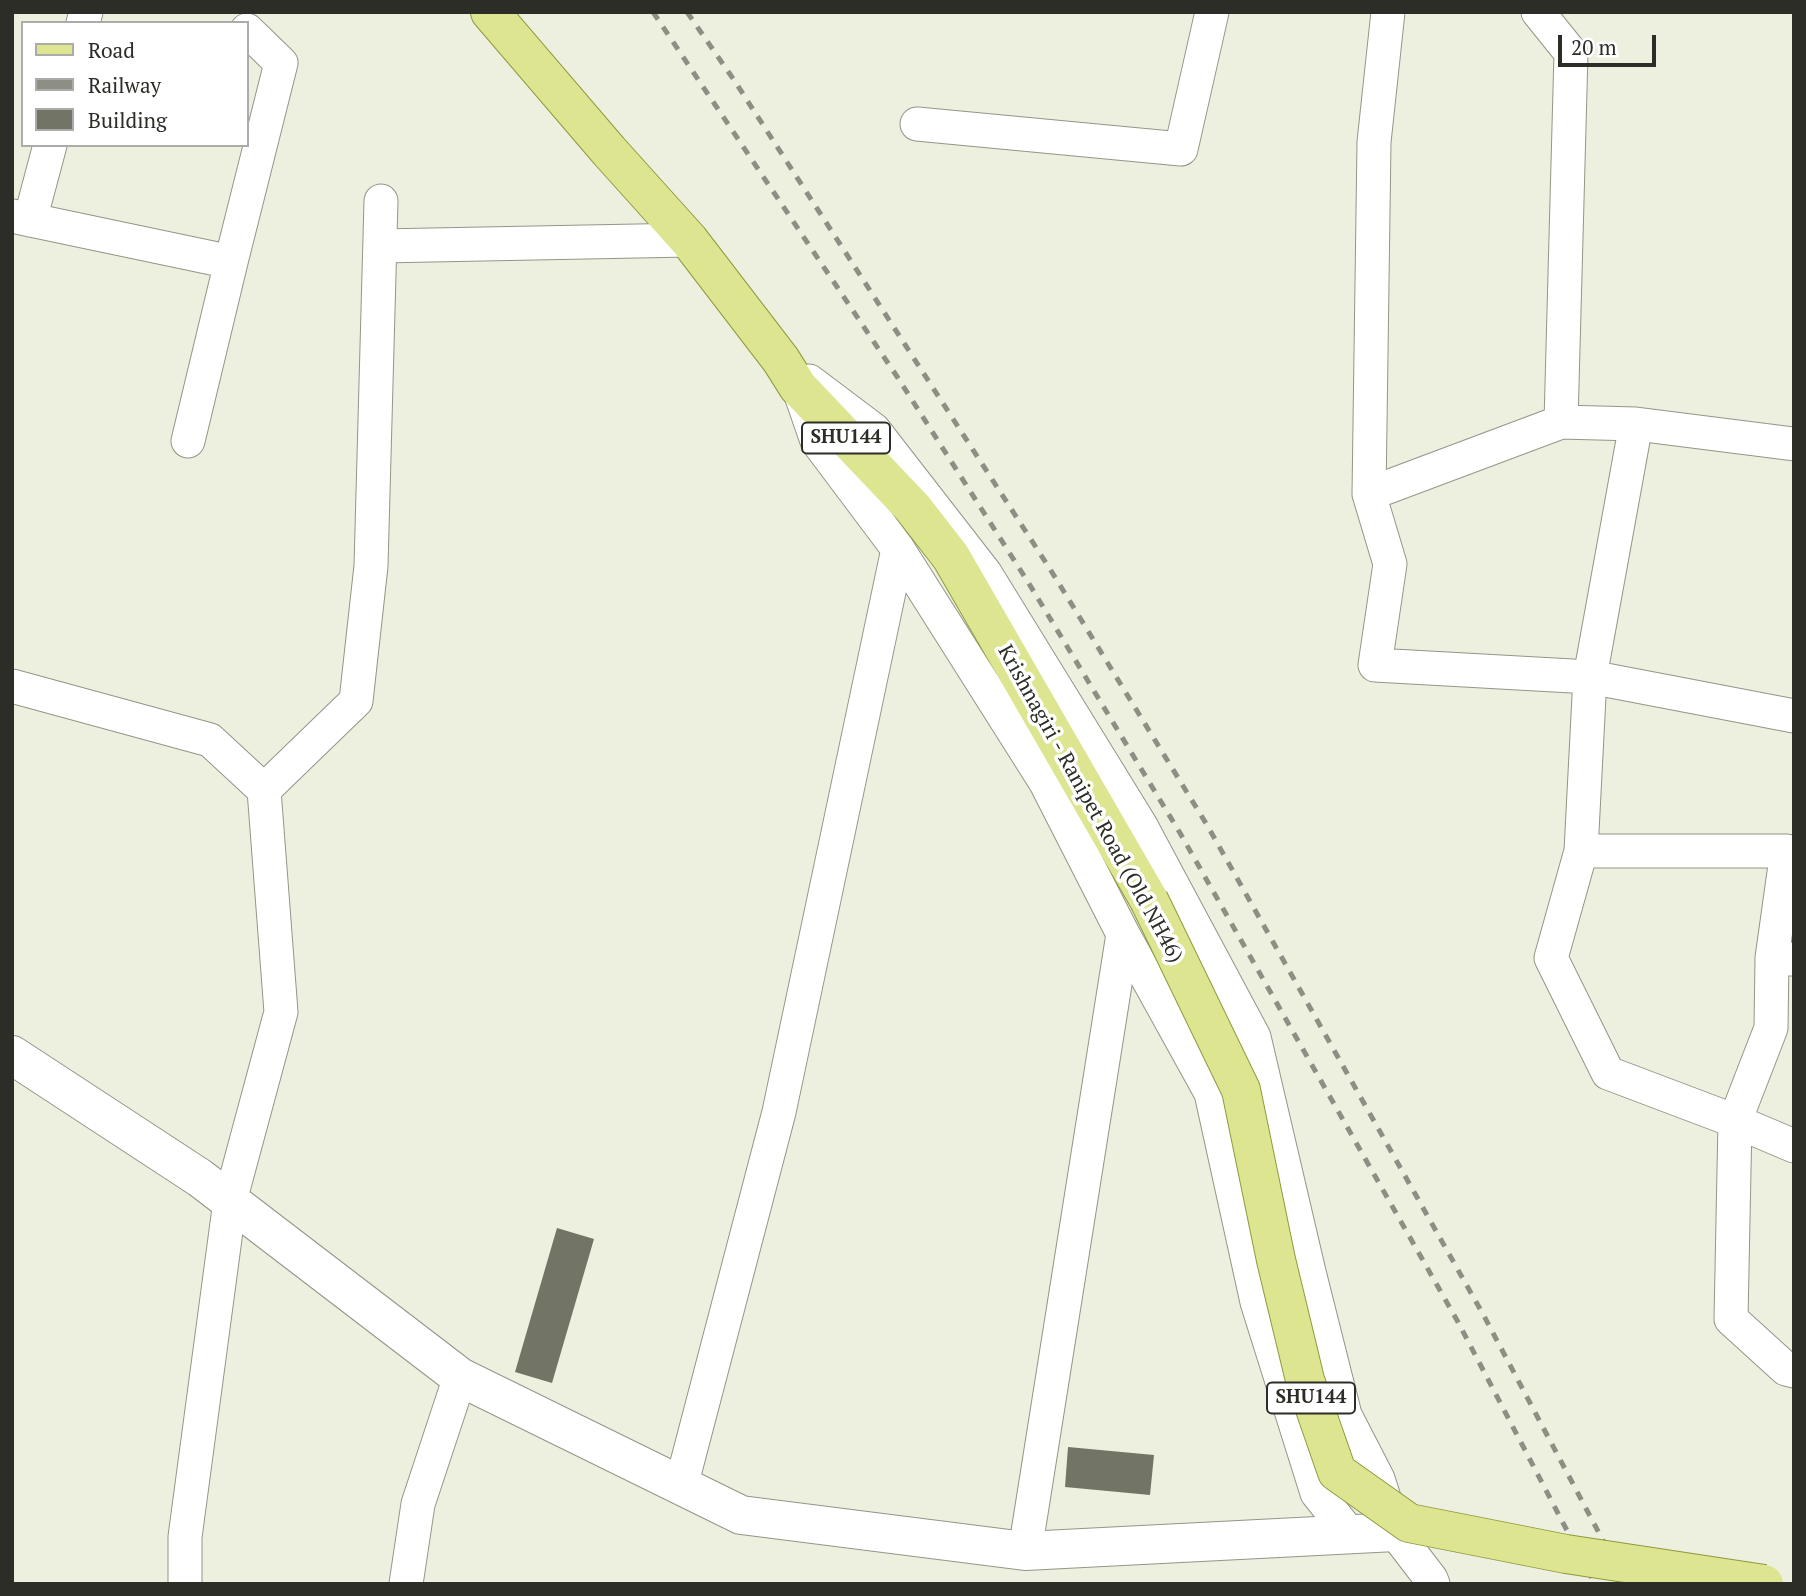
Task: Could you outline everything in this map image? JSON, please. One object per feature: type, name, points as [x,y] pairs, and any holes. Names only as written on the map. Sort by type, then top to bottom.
[{"type":"main road","name":"Krishnagiri - Ranipet Road (Old NH46)","points":[[490,12],[689,240],[789,374],[913,508],[951,557],[1149,900],[1241,1090],[1276,1260],[1305,1380],[1337,1472],[1409,1523],[1566,1554],[1764,1584]]},
{"type":"street","points":[[917,124],[1181,149],[1212,12]]},
{"type":"street","points":[[1388,12],[1374,142],[1369,494],[1390,564],[1375,666],[1590,677],[1794,716]]},
{"type":"street","points":[[1538,12],[1571,53],[1562,422]]},
{"type":"street","points":[[188,441],[281,63],[248,31]]},
{"type":"street","points":[[49,147],[21,218],[232,262]]},
{"type":"street","points":[[264,790],[356,701],[372,566],[381,201]]},
{"type":"street","points":[[380,246],[689,240]]},
{"type":"street","points":[[789,374],[817,441],[898,549],[1046,783],[1123,934],[1211,1093],[1257,1303],[1317,1493],[1349,1533]]},
{"type":"street","points":[[789,374],[874,430],[985,573],[1141,827],[1254,1037],[1345,1415],[1378,1479],[1395,1532],[1433,1584]]},
{"type":"street","points":[[1369,494],[1562,422],[1636,424],[1794,444]]},
{"type":"street","points":[[1636,424],[1590,677],[1581,851],[1551,958],[1608,1073],[1794,1146]]},
{"type":"street","points":[[681,1486],[779,1112],[898,549]]},
{"type":"street","points":[[12,686],[209,740],[264,790],[281,1012],[230,1201],[185,1536],[185,1584]]},
{"type":"street","points":[[1581,851],[1791,842],[1783,958],[1771,1028],[1735,1121],[1731,1319],[1786,1369],[1794,1371]]},
{"type":"street","points":[[1025,1551],[1123,934]]},
{"type":"street","points":[[12,1055],[200,1178],[460,1377],[741,1515],[1025,1551],[1395,1532]]},
{"type":"street","points":[[406,1584],[418,1504],[460,1377]]},
{"type":"building","points":[[557,1228],[594,1239],[552,1383],[515,1372]]},
{"type":"building","points":[[1068,1447],[1154,1455],[1150,1495],[1065,1487]]},
{"type":"railway","points":[[653,12],[898,378],[1028,582],[1180,833],[1458,1322],[1595,1584]]},
{"type":"railway","points":[[687,12],[734,80],[1050,569],[1207,825],[1484,1316],[1626,1584]]}]
